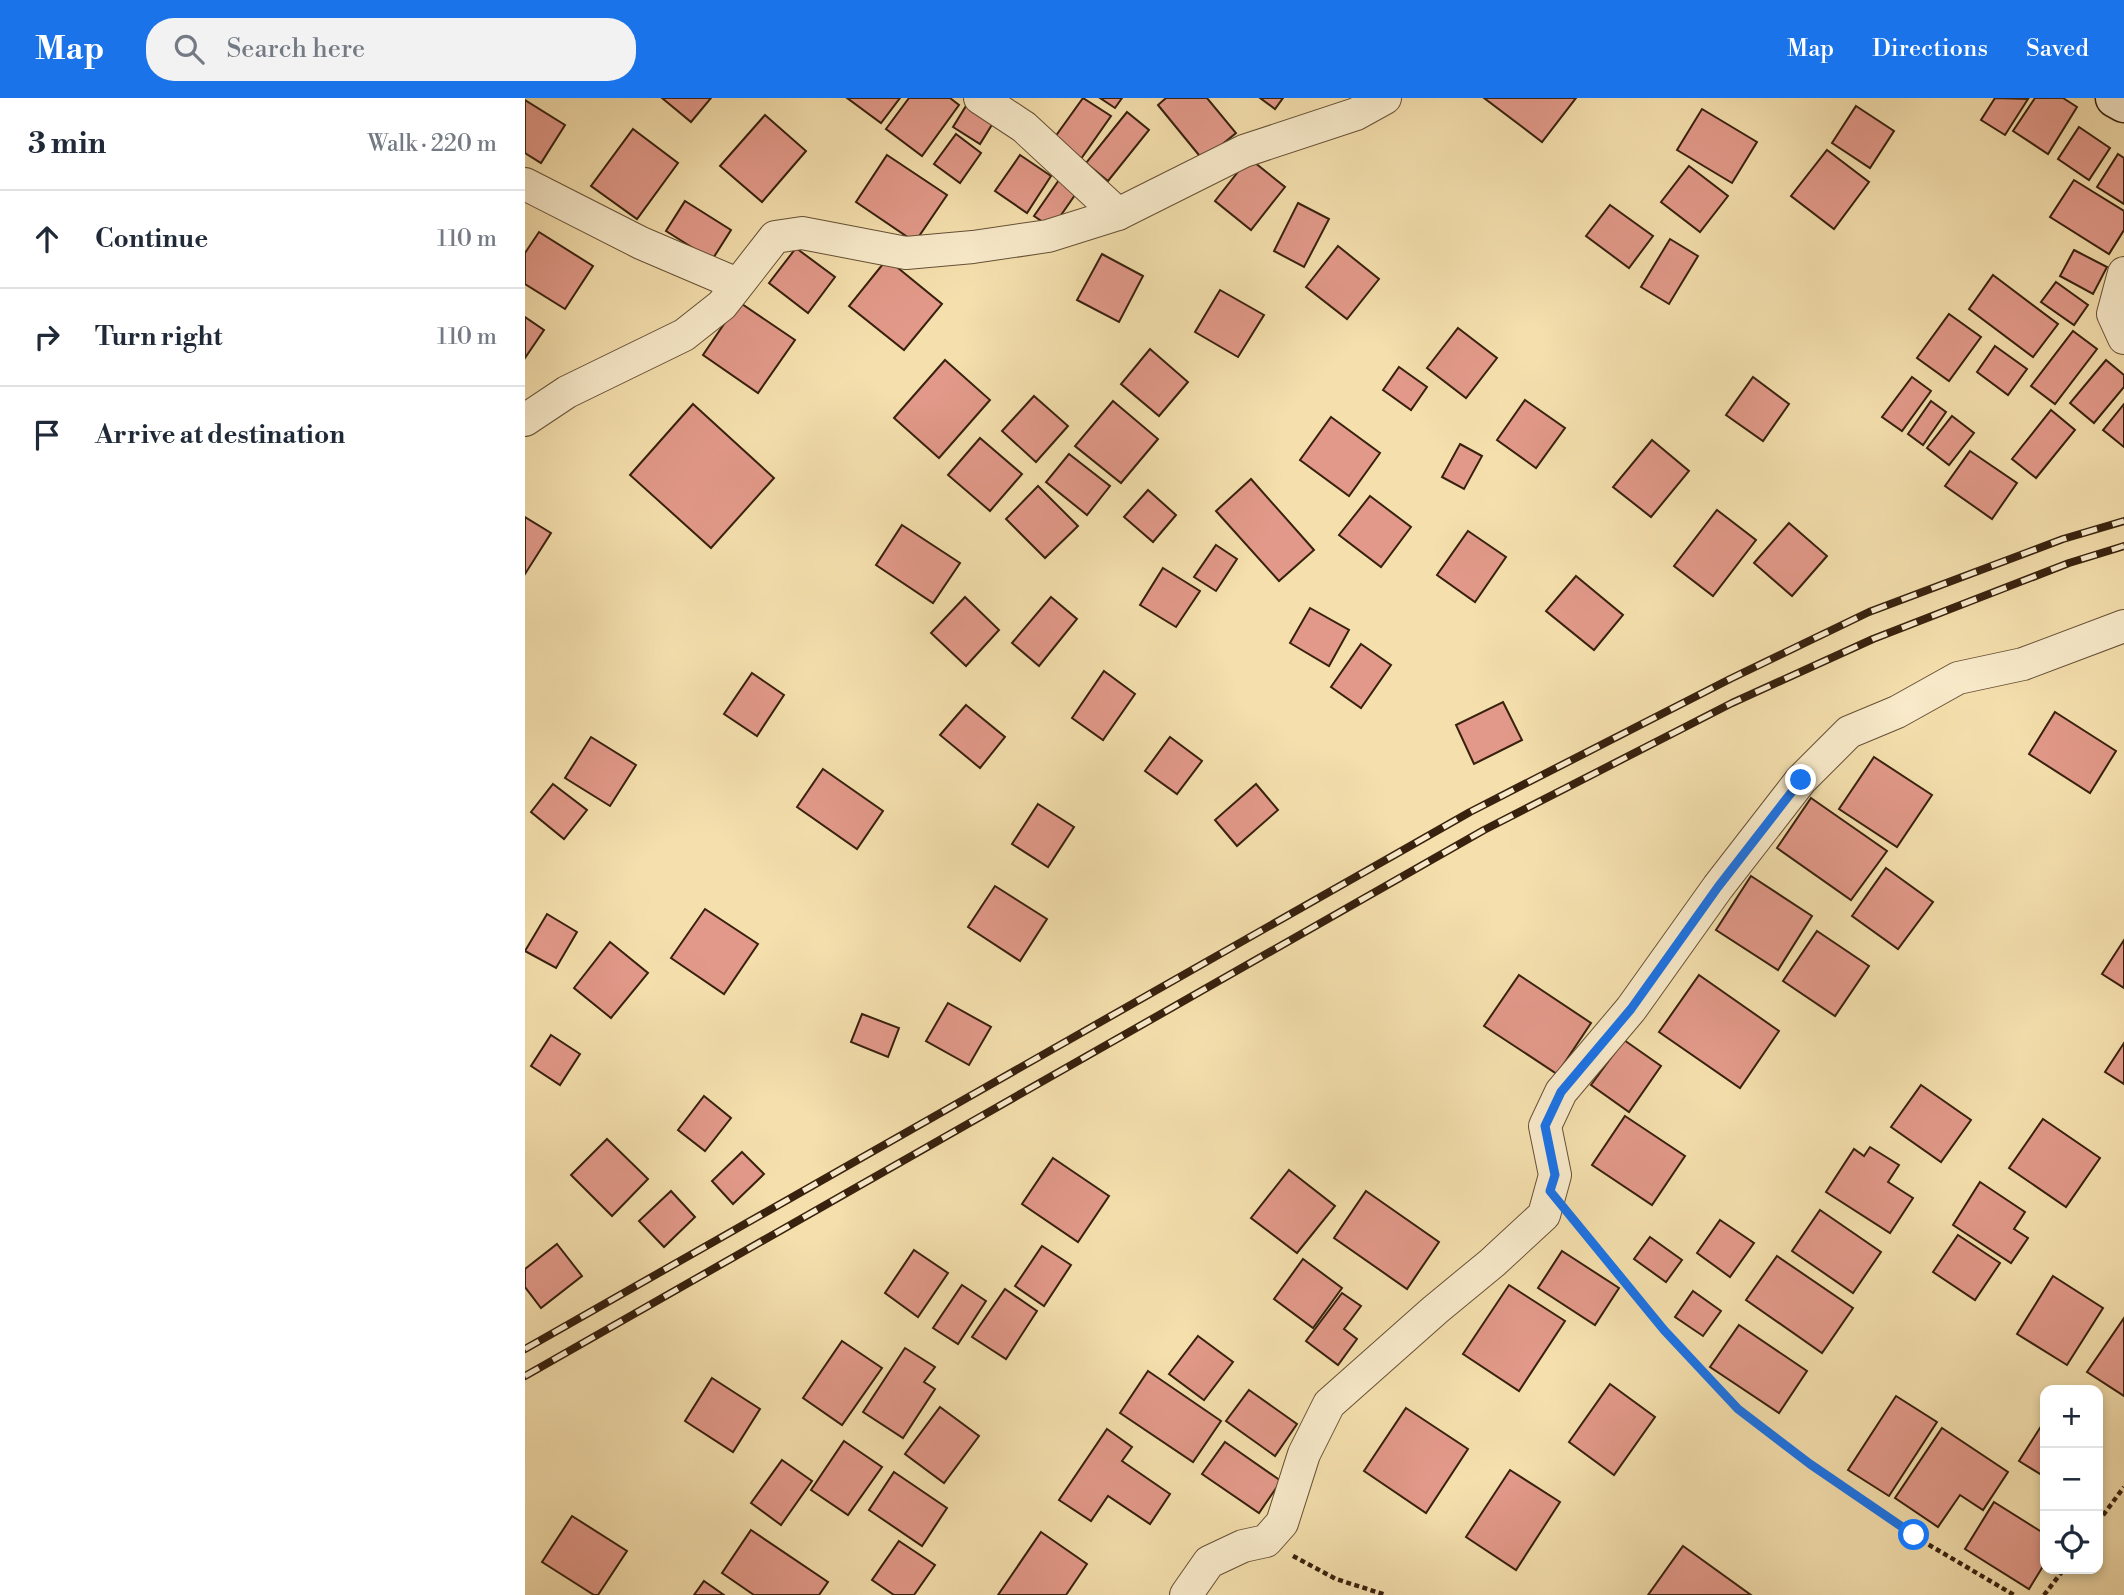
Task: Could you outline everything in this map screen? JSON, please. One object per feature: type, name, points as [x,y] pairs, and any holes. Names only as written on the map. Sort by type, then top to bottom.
[{"type":"street","points":[[980,98],[1024,127],[1118,214]]},
{"type":"street","points":[[525,420],[567,393],[684,335],[722,305],[775,237],[802,233],[907,253],[1048,236],[1118,214],[1244,151],[1356,114],[1385,98]]},
{"type":"street","points":[[2115,98],[2124,103]]},
{"type":"street","points":[[525,184],[641,243],[737,284]]},
{"type":"street","points":[[2124,273],[2113,314],[2124,338]]},
{"type":"street","points":[[1186,1595],[1209,1562],[1243,1546],[1266,1541],[1282,1522],[1304,1454],[1329,1404],[1492,1263],[1543,1215],[1555,1175],[1545,1126],[1561,1092],[1631,1009],[1718,887],[1801,780],[1849,732],[1897,712],[1958,678],[2023,664],[2124,626]]},
{"type":"path","points":[[1550,1191],[1664,1330],[1738,1409],[1810,1464],[1914,1535],[2014,1595]]},
{"type":"path","points":[[2103,1515],[2124,1487]]},
{"type":"path","points":[[1266,1541],[1336,1579],[1386,1595]]},
{"type":"path","points":[[2044,1595],[2060,1574]]},
{"type":"building","points":[[662,98],[711,98],[691,122]]},
{"type":"building","points":[[847,98],[900,98],[881,123]]},
{"type":"building","points":[[909,98],[950,98],[959,105],[922,156],[886,129]]},
{"type":"building","points":[[1083,98],[1111,116],[1078,163],[1050,144]]},
{"type":"building","points":[[1100,98],[1122,98],[1115,108]]},
{"type":"building","points":[[1166,98],[1207,98],[1236,133],[1203,160],[1158,105]]},
{"type":"building","points":[[1260,98],[1283,98],[1275,109]]},
{"type":"building","points":[[1484,98],[1576,98],[1542,142]]},
{"type":"building","points":[[1995,98],[2028,99],[2005,135],[1981,120]]},
{"type":"building","points":[[2035,98],[2063,98],[2077,107],[2048,154],[2013,131]]},
{"type":"building","points":[[525,100],[565,125],[541,163],[525,153]]},
{"type":"building","points":[[966,106],[993,123],[980,144],[953,127]]},
{"type":"building","points":[[1856,106],[1894,131],[1870,168],[1832,143]]},
{"type":"building","points":[[1702,109],[1757,142],[1732,183],[1677,150]]},
{"type":"building","points":[[1127,112],[1149,130],[1108,181],[1086,163]]},
{"type":"building","points":[[765,115],[806,151],[762,202],[720,166]]},
{"type":"building","points":[[2079,127],[2110,148],[2089,180],[2058,159]]},
{"type":"building","points":[[633,129],[678,163],[637,219],[591,186]]},
{"type":"building","points":[[956,134],[981,153],[960,183],[934,164]]},
{"type":"building","points":[[1827,150],[1869,182],[1834,229],[1791,196]]},
{"type":"building","points":[[2118,154],[2124,158],[2124,204],[2097,187]]},
{"type":"building","points":[[887,155],[947,195],[915,242],[856,202]]},
{"type":"building","points":[[1020,155],[1051,176],[1027,213],[995,191]]},
{"type":"building","points":[[1249,158],[1285,187],[1251,230],[1215,201]]},
{"type":"building","points":[[1689,166],[1728,196],[1700,232],[1661,202]]},
{"type":"building","points":[[1059,180],[1077,192],[1052,228],[1034,216]]},
{"type":"building","points":[[2074,180],[2124,211],[2124,230],[2109,254],[2050,217]]},
{"type":"building","points":[[685,201],[731,230],[712,260],[666,231]]},
{"type":"building","points":[[1298,203],[1329,219],[1304,267],[1274,251]]},
{"type":"building","points":[[1610,205],[1653,236],[1629,268],[1586,236]]},
{"type":"building","points":[[539,232],[593,266],[565,309],[525,284],[525,253]]},
{"type":"building","points":[[1670,239],[1698,256],[1669,304],[1641,287]]},
{"type":"building","points":[[1338,246],[1379,279],[1347,319],[1306,287]]},
{"type":"building","points":[[796,248],[835,277],[808,313],[769,283]]},
{"type":"building","points":[[2074,250],[2107,267],[2093,294],[2060,276]]},
{"type":"building","points":[[1102,254],[1143,276],[1119,322],[1077,300]]},
{"type":"building","points":[[887,259],[942,304],[904,350],[849,306]]},
{"type":"building","points":[[1993,275],[2058,324],[2033,357],[1969,309]]},
{"type":"building","points":[[2056,282],[2088,305],[2074,325],[2041,302]]},
{"type":"building","points":[[1220,290],[1264,315],[1238,357],[1195,332]]},
{"type":"building","points":[[739,302],[795,340],[758,393],[703,355]]},
{"type":"building","points":[[1949,314],[1981,337],[1949,381],[1917,358]]},
{"type":"building","points":[[525,317],[544,330],[525,358]]},
{"type":"building","points":[[1458,328],[1497,358],[1466,398],[1427,368]]},
{"type":"building","points":[[2073,331],[2097,349],[2055,404],[2031,386]]},
{"type":"building","points":[[1995,346],[2027,369],[2008,395],[1977,372]]},
{"type":"building","points":[[1150,349],[1188,382],[1159,416],[1121,384]]},
{"type":"building","points":[[945,360],[990,400],[939,458],[894,418]]},
{"type":"building","points":[[2106,360],[2124,375],[2124,387],[2094,423],[2070,403]]},
{"type":"building","points":[[1399,367],[1427,387],[1411,410],[1383,390]]},
{"type":"building","points":[[1753,377],[1789,404],[1763,441],[1726,415]]},
{"type":"building","points":[[1912,377],[1931,391],[1902,431],[1882,417]]},
{"type":"building","points":[[1034,396],[1068,426],[1036,462],[1002,431]]},
{"type":"building","points":[[1525,400],[1565,428],[1536,468],[1497,440]]},
{"type":"building","points":[[1113,401],[1158,439],[1121,483],[1075,446]]},
{"type":"building","points":[[1931,401],[1946,412],[1923,445],[1908,434]]},
{"type":"building","points":[[693,404],[774,478],[711,548],[630,475]]},
{"type":"building","points":[[2124,404],[2124,447],[2103,430]]},
{"type":"building","points":[[2051,410],[2075,430],[2036,478],[2012,459]]},
{"type":"building","points":[[1952,416],[1974,433],[1949,465],[1927,448]]},
{"type":"building","points":[[1331,417],[1380,453],[1349,496],[1300,460]]},
{"type":"building","points":[[980,438],[1022,474],[990,511],[948,475]]},
{"type":"building","points":[[1652,440],[1689,471],[1651,517],[1613,487]]},
{"type":"building","points":[[1460,444],[1482,456],[1464,489],[1442,477]]},
{"type":"building","points":[[1970,451],[2017,483],[1992,519],[1945,486]]},
{"type":"building","points":[[1069,454],[1110,486],[1087,515],[1046,482]]},
{"type":"building","points":[[1251,479],[1314,550],[1279,581],[1216,511]]},
{"type":"building","points":[[1038,486],[1078,526],[1045,558],[1006,519]]},
{"type":"building","points":[[1148,490],[1176,515],[1153,542],[1124,517]]},
{"type":"building","points":[[1370,496],[1411,527],[1381,567],[1339,535]]},
{"type":"building","points":[[1717,510],[1756,540],[1713,596],[1674,566]]},
{"type":"building","points":[[525,517],[551,533],[525,574]]},
{"type":"building","points":[[1789,523],[1827,556],[1792,596],[1754,563]]},
{"type":"building","points":[[902,525],[960,563],[933,603],[876,565]]},
{"type":"building","points":[[1468,531],[1506,557],[1475,602],[1437,575]]},
{"type":"building","points":[[1216,545],[1237,559],[1216,591],[1194,577]]},
{"type":"building","points":[[1163,568],[1200,591],[1176,627],[1140,605]]},
{"type":"building","points":[[1576,576],[1623,615],[1594,650],[1546,611]]},
{"type":"building","points":[[965,597],[999,630],[966,666],[931,633]]},
{"type":"building","points":[[1051,597],[1077,619],[1039,666],[1012,643]]},
{"type":"building","points":[[1310,608],[1349,630],[1329,666],[1290,643]]},
{"type":"building","points":[[1361,644],[1391,665],[1361,708],[1331,687]]},
{"type":"building","points":[[1104,671],[1135,694],[1103,740],[1072,718]]},
{"type":"building","points":[[752,673],[784,695],[757,736],[724,714]]},
{"type":"building","points":[[1503,702],[1522,740],[1474,764],[1456,725]]},
{"type":"building","points":[[966,705],[1005,737],[980,768],[940,735]]},
{"type":"building","points":[[2055,712],[2116,751],[2090,793],[2029,754]]},
{"type":"building","points":[[591,737],[636,765],[610,806],[565,778]]},
{"type":"building","points":[[1170,737],[1202,761],[1177,794],[1145,771]]},
{"type":"building","points":[[1874,757],[1932,795],[1897,847],[1839,809]]},
{"type":"building","points":[[823,769],[883,811],[857,849],[797,807]]},
{"type":"building","points":[[553,784],[587,810],[564,839],[531,812]]},
{"type":"building","points":[[1256,784],[1278,810],[1237,846],[1215,820]]},
{"type":"building","points":[[1811,798],[1887,851],[1851,900],[1777,848]]},
{"type":"building","points":[[1038,804],[1074,827],[1048,867],[1012,844]]},
{"type":"building","points":[[1886,868],[1933,902],[1898,949],[1852,916]]},
{"type":"building","points":[[1751,876],[1812,916],[1778,970],[1716,930]]},
{"type":"building","points":[[995,886],[1047,919],[1020,961],[968,927]]},
{"type":"building","points":[[705,909],[758,944],[724,994],[671,958]]},
{"type":"building","points":[[547,914],[577,932],[556,968],[525,951]]},
{"type":"building","points":[[1817,931],[1869,966],[1835,1016],[1783,981]]},
{"type":"building","points":[[2124,940],[2124,988],[2102,974]]},
{"type":"building","points":[[610,942],[648,973],[611,1018],[574,988]]},
{"type":"building","points":[[1519,975],[1591,1023],[1557,1074],[1484,1026]]},
{"type":"building","points":[[1699,975],[1779,1031],[1740,1088],[1659,1032]]},
{"type":"building","points":[[948,1003],[991,1027],[969,1065],[926,1041]]},
{"type":"building","points":[[862,1014],[899,1028],[888,1057],[851,1042]]},
{"type":"building","points":[[551,1035],[580,1054],[560,1085],[531,1066]]},
{"type":"building","points":[[1624,1040],[1661,1066],[1629,1112],[1591,1085]]},
{"type":"building","points":[[2124,1043],[2124,1084],[2105,1072]]},
{"type":"building","points":[[1921,1085],[1971,1120],[1941,1162],[1891,1127]]},
{"type":"building","points":[[704,1096],[731,1118],[705,1151],[678,1130]]},
{"type":"building","points":[[1625,1116],[1685,1156],[1652,1205],[1592,1165]]},
{"type":"building","points":[[2043,1119],[2100,1158],[2066,1207],[2009,1168]]},
{"type":"building","points":[[607,1139],[648,1179],[612,1216],[571,1175]]},
{"type":"building","points":[[1870,1147],[1899,1165],[1888,1182],[1913,1198],[1890,1233],[1826,1192],[1854,1149],[1864,1156]]},
{"type":"building","points":[[742,1152],[764,1174],[733,1204],[712,1181]]},
{"type":"building","points":[[1053,1158],[1109,1196],[1078,1242],[1022,1204]]},
{"type":"building","points":[[1289,1170],[1335,1206],[1297,1253],[1251,1218]]},
{"type":"building","points":[[1980,1182],[2025,1212],[2014,1229],[2028,1238],[2011,1263],[1953,1225]]},
{"type":"building","points":[[671,1191],[695,1217],[664,1247],[639,1221]]},
{"type":"building","points":[[1366,1191],[1439,1242],[1407,1289],[1334,1238]]},
{"type":"building","points":[[1820,1210],[1881,1252],[1853,1293],[1792,1251]]},
{"type":"building","points":[[1720,1220],[1754,1243],[1730,1277],[1697,1253]]},
{"type":"building","points":[[1958,1235],[2000,1263],[1975,1300],[1933,1272]]},
{"type":"building","points":[[1650,1237],[1682,1260],[1666,1282],[1634,1259]]},
{"type":"building","points":[[557,1244],[582,1276],[541,1308],[525,1287],[525,1269]]},
{"type":"building","points":[[1042,1246],[1071,1265],[1044,1306],[1015,1286]]},
{"type":"building","points":[[914,1250],[948,1273],[918,1317],[885,1293]]},
{"type":"building","points":[[1562,1251],[1619,1288],[1595,1325],[1538,1288]]},
{"type":"building","points":[[1777,1256],[1853,1308],[1822,1353],[1746,1300]]},
{"type":"building","points":[[1303,1259],[1342,1288],[1313,1328],[1274,1299]]},
{"type":"building","points":[[2053,1276],[2103,1308],[2067,1365],[2017,1334]]},
{"type":"building","points":[[962,1285],[986,1301],[958,1344],[933,1328]]},
{"type":"building","points":[[1509,1285],[1565,1321],[1519,1391],[1463,1354]]},
{"type":"building","points":[[1005,1289],[1037,1311],[1006,1359],[972,1337]]},
{"type":"building","points":[[1693,1291],[1721,1311],[1703,1336],[1675,1317]]},
{"type":"building","points":[[1342,1293],[1361,1306],[1344,1329],[1357,1339],[1338,1365],[1306,1341]]},
{"type":"building","points":[[2124,1318],[2124,1396],[2087,1372]]},
{"type":"building","points":[[1739,1325],[1807,1371],[1779,1413],[1710,1367]]},
{"type":"building","points":[[1198,1336],[1233,1362],[1204,1400],[1169,1374]]},
{"type":"building","points":[[842,1341],[882,1368],[842,1425],[803,1398]]},
{"type":"building","points":[[905,1348],[935,1367],[924,1382],[935,1389],[903,1438],[863,1412]]},
{"type":"building","points":[[1148,1371],[1221,1421],[1193,1462],[1120,1413]]},
{"type":"building","points":[[712,1378],[760,1409],[733,1452],[685,1421]]},
{"type":"building","points":[[1610,1384],[1655,1417],[1614,1475],[1569,1442]]},
{"type":"building","points":[[1249,1390],[1297,1424],[1275,1456],[1226,1421]]},
{"type":"building","points":[[1896,1396],[1937,1422],[1889,1496],[1848,1470]]},
{"type":"building","points":[[940,1407],[979,1436],[944,1483],[905,1454]]},
{"type":"building","points":[[1406,1408],[1468,1449],[1426,1513],[1364,1471]]},
{"type":"building","points":[[1942,1428],[2008,1472],[1983,1510],[1960,1495],[1938,1527],[1895,1498]]},
{"type":"building","points":[[2040,1428],[2040,1474],[2019,1461]]},
{"type":"building","points":[[1107,1429],[1132,1447],[1122,1461],[1170,1494],[1150,1524],[1108,1496],[1091,1521],[1059,1500]]},
{"type":"building","points":[[844,1441],[882,1467],[848,1515],[811,1490]]},
{"type":"building","points":[[1225,1442],[1281,1481],[1259,1513],[1202,1474]]},
{"type":"building","points":[[782,1460],[812,1481],[781,1525],[751,1503]]},
{"type":"building","points":[[1510,1470],[1560,1502],[1516,1570],[1466,1537]]},
{"type":"building","points":[[894,1472],[947,1508],[922,1546],[869,1510]]},
{"type":"building","points":[[1994,1502],[2040,1531],[2040,1571],[2029,1589],[1965,1549]]},
{"type":"building","points":[[572,1516],[627,1551],[598,1595],[542,1562]]},
{"type":"building","points":[[751,1530],[828,1582],[819,1595],[754,1595],[722,1573]]},
{"type":"building","points":[[1041,1532],[1087,1564],[1066,1595],[998,1595]]},
{"type":"building","points":[[899,1541],[935,1565],[914,1595],[894,1595],[872,1580]]},
{"type":"building","points":[[1683,1546],[1751,1595],[1648,1595]]},
{"type":"building","points":[[704,1581],[724,1595],[694,1595]]},
{"type":"railway","points":[[525,1349],[1470,812],[1730,679],[1869,612],[2063,539],[2124,521]]},
{"type":"railway","points":[[525,1376],[1484,830],[1732,703],[1873,639],[2069,563],[2124,546]]},
{"type":"route","points":[[1801,780],[1718,887],[1631,1009],[1561,1092],[1545,1126],[1555,1175],[1550,1191],[1664,1330],[1738,1409],[1810,1464],[1914,1535]]}]
